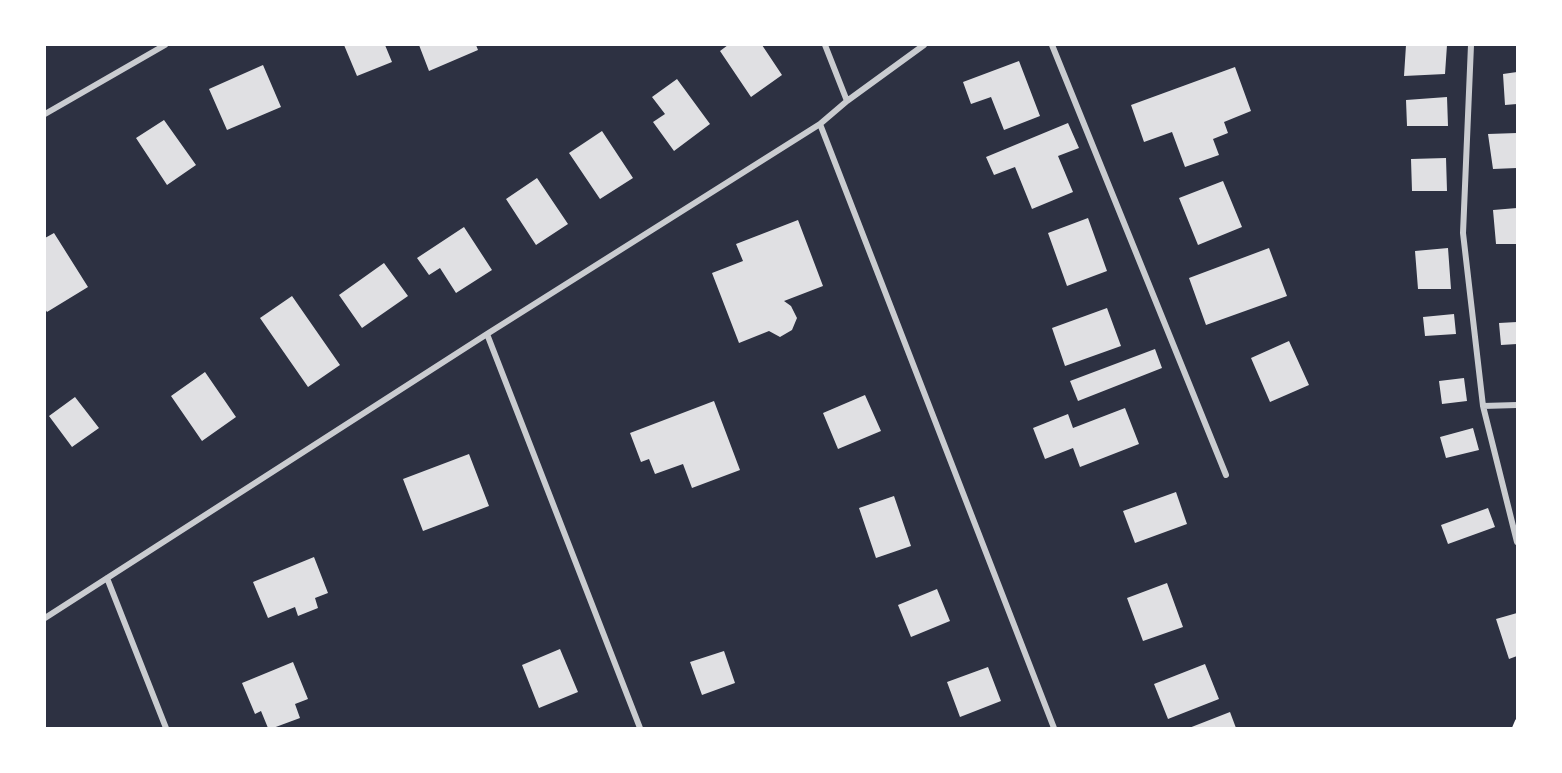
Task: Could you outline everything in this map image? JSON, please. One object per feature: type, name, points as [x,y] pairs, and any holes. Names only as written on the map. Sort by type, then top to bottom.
[{"type":"street","points":[[45,114],[165,45]]},
{"type":"street","points":[[825,45],[847,101]]},
{"type":"street","points":[[45,618],[487,334],[820,124],[847,101],[924,45]]},
{"type":"street","points":[[1052,45],[1226,475]]},
{"type":"street","points":[[1472,45],[1463,233],[1483,406],[1517,542]]},
{"type":"street","points":[[820,124],[1054,728]]},
{"type":"street","points":[[487,334],[640,728]]},
{"type":"street","points":[[1483,406],[1517,405]]},
{"type":"street","points":[[107,578],[166,728]]},
{"type":"path","points":[[1514,728],[1517,721]]},
{"type":"building","points":[[344,45],[385,45],[392,62],[357,76]]},
{"type":"building","points":[[419,45],[476,45],[478,50],[429,71]]},
{"type":"building","points":[[728,45],[762,45],[782,75],[751,97],[720,51]]},
{"type":"building","points":[[1406,45],[1447,45],[1445,74],[1404,76]]},
{"type":"building","points":[[1019,61],[1040,116],[1004,130],[991,97],[971,104],[963,82]]},
{"type":"building","points":[[263,65],[281,107],[227,130],[209,89]]},
{"type":"building","points":[[1235,67],[1251,111],[1224,122],[1228,133],[1213,139],[1219,155],[1185,167],[1172,132],[1144,142],[1131,105]]},
{"type":"building","points":[[1517,72],[1517,104],[1505,105],[1503,74]]},
{"type":"building","points":[[677,79],[710,124],[674,151],[653,122],[665,114],[652,97]]},
{"type":"building","points":[[1447,97],[1448,126],[1407,126],[1406,100]]},
{"type":"building","points":[[164,120],[196,165],[167,185],[136,138]]},
{"type":"building","points":[[1068,123],[1079,148],[1058,156],[1073,192],[1032,209],[1015,167],[994,175],[986,157]]},
{"type":"building","points":[[602,131],[633,178],[600,199],[569,153]]},
{"type":"building","points":[[1517,133],[1517,168],[1493,169],[1488,134]]},
{"type":"building","points":[[1446,158],[1447,191],[1412,191],[1411,159]]},
{"type":"building","points":[[537,178],[568,224],[536,245],[506,199]]},
{"type":"building","points":[[1223,181],[1242,227],[1198,245],[1179,198]]},
{"type":"building","points":[[1517,208],[1517,244],[1496,244],[1493,210]]},
{"type":"building","points":[[1088,218],[1107,271],[1067,286],[1048,233]]},
{"type":"building","points":[[798,220],[823,286],[784,301],[791,306],[797,318],[792,330],[780,337],[769,331],[739,343],[712,273],[743,261],[736,244]]},
{"type":"building","points":[[464,227],[492,270],[456,293],[440,268],[429,275],[417,258]]},
{"type":"building","points":[[54,233],[88,287],[47,312],[45,309],[45,238]]},
{"type":"building","points":[[1269,248],[1287,296],[1206,325],[1189,278]]},
{"type":"building","points":[[1448,248],[1451,289],[1418,289],[1415,251]]},
{"type":"building","points":[[384,263],[408,296],[362,328],[339,295]]},
{"type":"building","points":[[292,296],[340,365],[308,387],[260,318]]},
{"type":"building","points":[[1107,308],[1121,346],[1065,366],[1052,328]]},
{"type":"building","points":[[1454,314],[1456,334],[1425,336],[1423,317]]},
{"type":"building","points":[[1517,322],[1517,344],[1501,345],[1499,323]]},
{"type":"building","points":[[1289,341],[1309,385],[1270,402],[1251,358]]},
{"type":"building","points":[[1155,349],[1162,368],[1078,401],[1070,381]]},
{"type":"building","points":[[205,372],[236,417],[202,441],[171,396]]},
{"type":"building","points":[[1464,378],[1467,401],[1442,404],[1439,381]]},
{"type":"building","points":[[865,395],[881,431],[838,449],[823,413]]},
{"type":"building","points":[[75,397],[99,428],[72,447],[49,416]]},
{"type":"building","points":[[714,401],[740,470],[692,488],[683,464],[655,474],[649,459],[641,462],[630,433]]},
{"type":"building","points":[[1125,408],[1139,444],[1080,467],[1073,448],[1045,459],[1033,428],[1068,414],[1073,428]]},
{"type":"building","points":[[1473,428],[1479,450],[1446,458],[1440,437]]},
{"type":"building","points":[[469,454],[489,506],[423,531],[403,479]]},
{"type":"building","points":[[1176,492],[1187,524],[1135,543],[1123,511]]},
{"type":"building","points":[[894,496],[911,546],[876,558],[859,508]]},
{"type":"building","points":[[1488,508],[1495,527],[1448,544],[1441,525]]},
{"type":"building","points":[[314,557],[328,593],[315,598],[318,608],[298,616],[295,607],[268,618],[253,582]]},
{"type":"building","points":[[1167,583],[1183,627],[1143,641],[1127,598]]},
{"type":"building","points":[[937,589],[950,621],[911,637],[898,605]]},
{"type":"building","points":[[1517,613],[1517,656],[1509,659],[1496,619]]},
{"type":"building","points":[[560,649],[578,692],[539,708],[522,665]]},
{"type":"building","points":[[724,651],[735,683],[702,695],[690,662]]},
{"type":"building","points":[[293,662],[308,699],[295,704],[300,718],[268,728],[261,711],[255,714],[242,683]]},
{"type":"building","points":[[1205,664],[1219,699],[1168,719],[1154,684]]},
{"type":"building","points":[[988,667],[1001,701],[960,717],[947,682]]},
{"type":"building","points":[[1230,712],[1236,728],[1189,728]]}]
